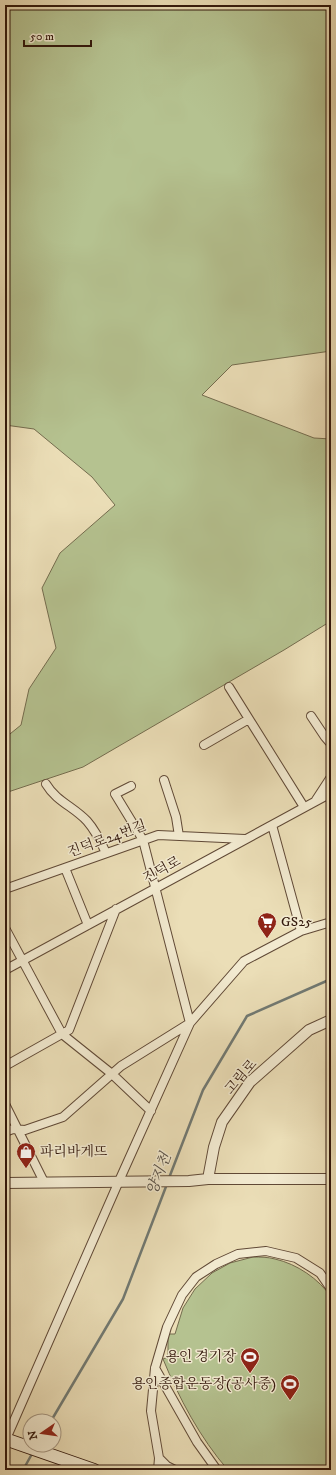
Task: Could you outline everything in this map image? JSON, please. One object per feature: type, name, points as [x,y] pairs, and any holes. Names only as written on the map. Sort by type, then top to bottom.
[{"type":"main road","points":[[9,1440],[89,1468]]},
{"type":"street","points":[[230,687],[304,807]]},
{"type":"street","points":[[311,716],[324,737],[331,744]]},
{"type":"street","points":[[204,745],[250,719]]},
{"type":"street","points":[[316,801],[331,777]]},
{"type":"street","points":[[164,780],[176,817],[179,836]]},
{"type":"street","points":[[46,784],[50,791],[60,800],[73,808],[87,821],[106,853]]},
{"type":"street","points":[[9,1440],[190,1023],[143,840],[115,794],[131,786]]},
{"type":"street","name":"진덕로","points":[[5,970],[331,793]]},
{"type":"street","points":[[272,825],[301,931]]},
{"type":"street","name":"진덕로24번길","points":[[5,889],[158,835],[245,839]]},
{"type":"street","points":[[65,868],[88,925]]},
{"type":"street","points":[[5,1066],[69,1030],[116,910]]},
{"type":"street","points":[[5,1132],[13,1129],[25,1130],[63,1117],[121,1066],[190,1023],[244,961],[301,931],[331,922]]},
{"type":"street","points":[[5,928],[62,1034],[112,1074],[151,1111]]},
{"type":"street","name":"고림로","points":[[208,1179],[214,1147],[222,1122],[250,1082],[309,1030],[331,1020]]},
{"type":"street","points":[[6,1108],[44,1182]]},
{"type":"street","points":[[5,1183],[189,1181],[208,1179],[331,1179]]},
{"type":"street","points":[[158,1470],[159,1458],[151,1411],[155,1368],[167,1326],[182,1295],[196,1277],[216,1264],[238,1254],[266,1251],[296,1258],[320,1273],[331,1289]]},
{"type":"street","points":[[155,1368],[197,1442],[217,1470]]},
{"type":"street","points":[[159,1458],[167,1466],[175,1470]]},
{"type":"green space","points":[[5,5],[331,5],[331,351],[232,365],[202,395],[314,438],[331,439],[331,621],[83,767],[5,793],[5,738],[21,725],[29,689],[56,648],[42,588],[60,553],[115,505],[92,477],[34,429],[5,425]]},
{"type":"green space","name":"용인 경기장","points":[[253,1257],[267,1257],[283,1261],[299,1268],[314,1278],[331,1297],[331,1470],[228,1470],[199,1431],[176,1388],[163,1359],[168,1357],[168,1334],[175,1334],[183,1308],[195,1289],[212,1273],[230,1263]]},
{"type":"waterway","name":"양지천","points":[[169,1178],[203,1090],[247,1016],[331,979]]},
{"type":"waterway","name":"양지천","points":[[56,1413],[123,1299],[167,1184]]},
{"type":"waterway","name":"양지천","points":[[23,1470],[32,1453]]},
{"type":"place","name":"GS25","points":[[267,939]]},
{"type":"place","name":"파리바게뜨","points":[[26,1169]]},
{"type":"place","name":"용인 경기장","points":[[250,1374]]},
{"type":"place","name":"용인종합운동장(공사중)","points":[[290,1401]]}]
